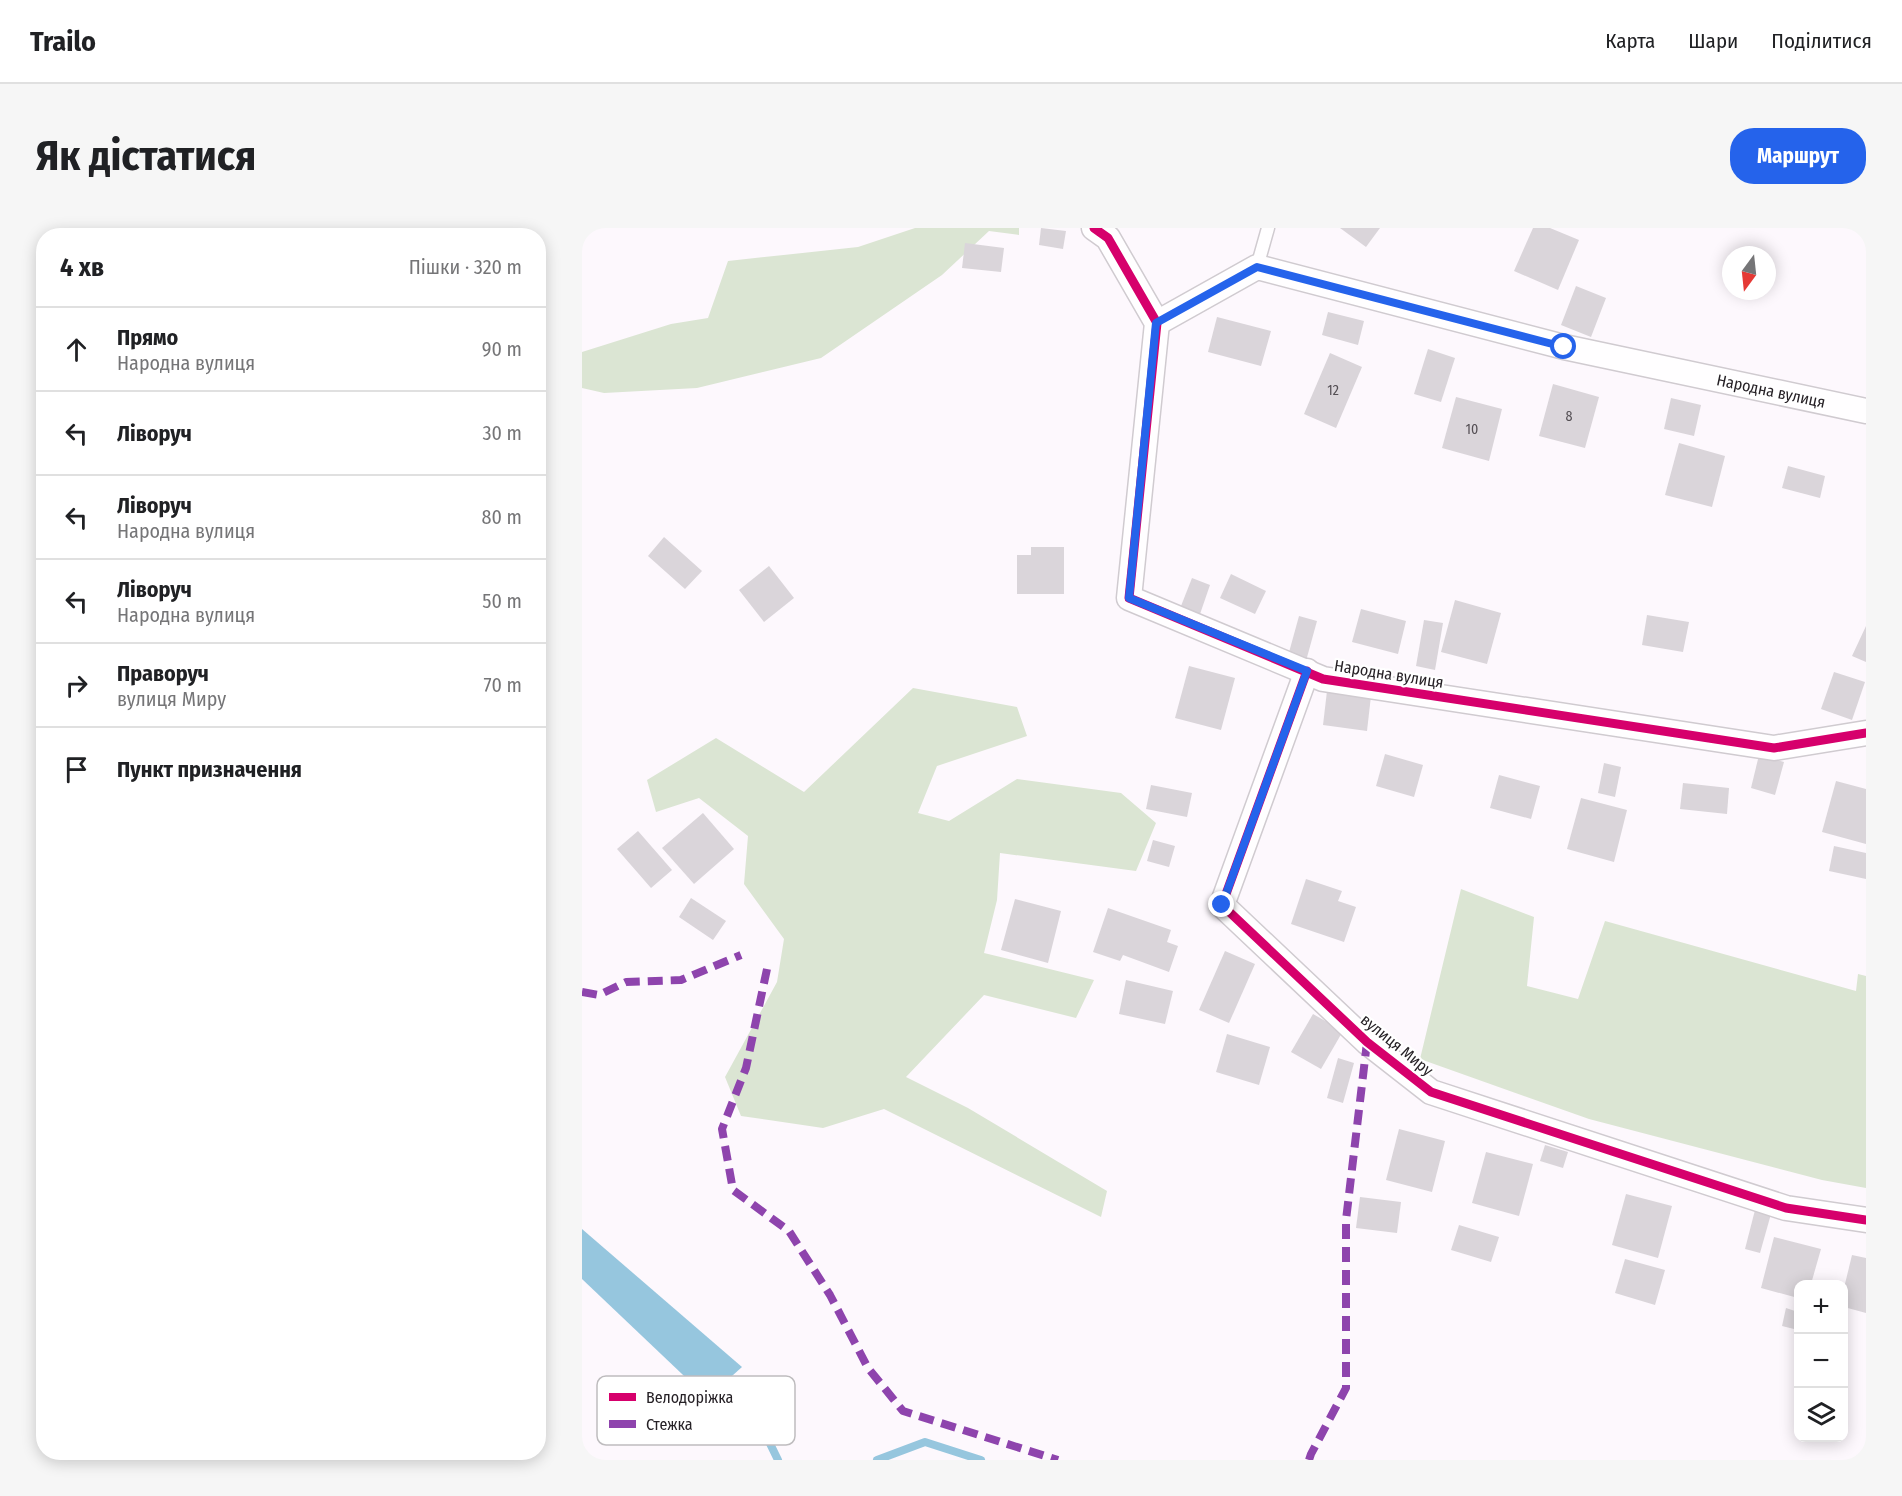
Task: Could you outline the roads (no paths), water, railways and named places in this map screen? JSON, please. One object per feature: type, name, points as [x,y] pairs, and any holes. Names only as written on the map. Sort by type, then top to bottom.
[{"type":"street","points":[[1094,228],[1108,238],[1156,323],[1257,267]]},
{"type":"street","name":"Народна вулиця","points":[[1257,267],[1564,347],[1866,411]]},
{"type":"street","name":"Народна вулиця","points":[[1156,323],[1129,598],[1323,679],[1774,748],[1866,733]]},
{"type":"street","name":"вулиця Миру","points":[[1307,671],[1222,905],[1367,1042],[1431,1092],[1786,1208],[1866,1220]]},
{"type":"lane","points":[[1257,267],[1268,228]]},
{"type":"water","points":[[582,1229],[742,1367],[732,1376],[684,1376],[582,1279]]},
{"type":"waterway","points":[[877,1460],[925,1442],[981,1460]]},
{"type":"waterway","points":[[771,1445],[778,1460]]}]
